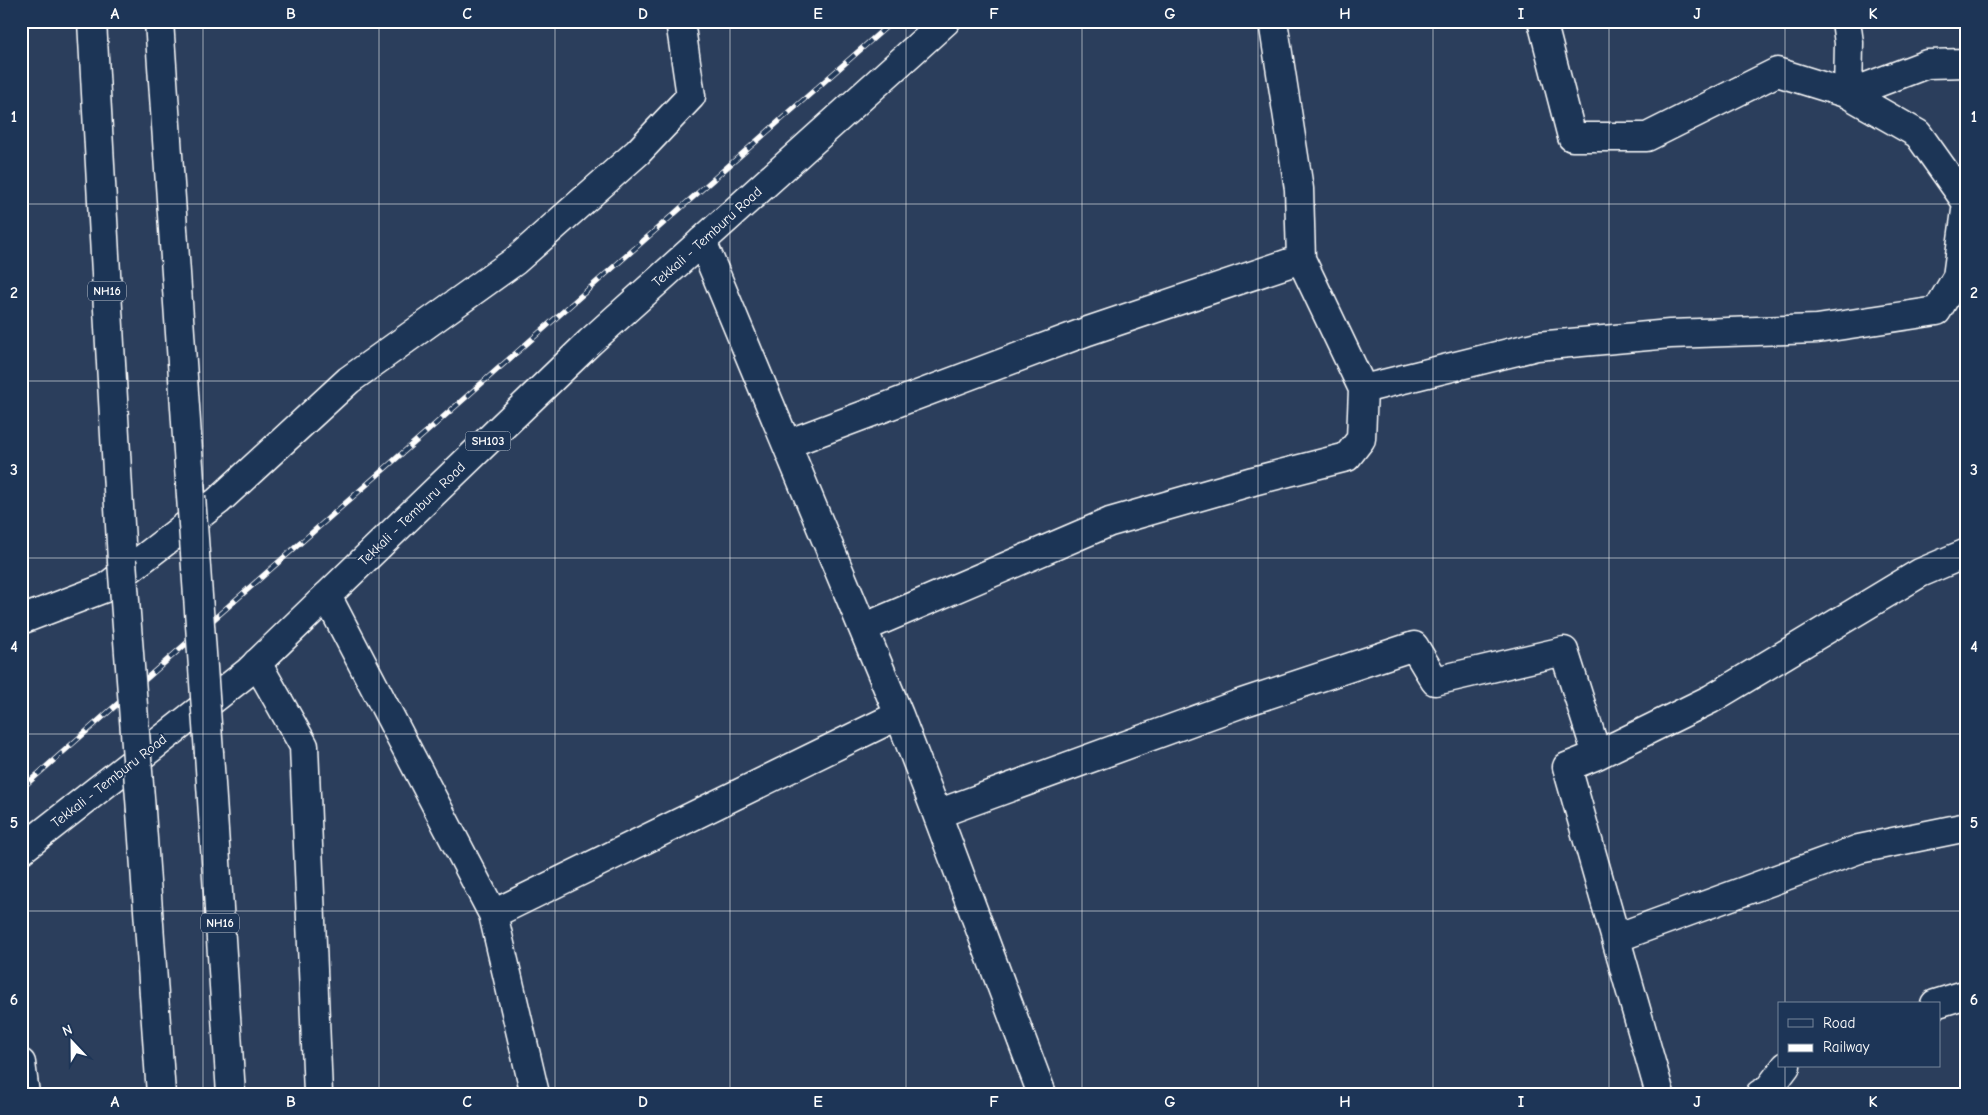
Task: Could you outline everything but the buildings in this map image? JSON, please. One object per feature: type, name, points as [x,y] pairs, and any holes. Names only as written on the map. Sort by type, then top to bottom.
[{"type":"main road","name":"NH16","points":[[92,21],[122,561],[161,1094]]},
{"type":"main road","name":"NH16","points":[[159,21],[231,1094]]},
{"type":"main road","points":[[21,620],[104,588],[218,501],[349,380],[515,261],[630,158],[691,96],[680,21]]},
{"type":"main road","name":"Tekkali - Temburu Road","points":[[21,850],[257,663],[590,342],[946,21]]},
{"type":"main road","points":[[863,628],[1110,522],[1347,457],[1361,438],[1362,389],[1301,259],[1299,189],[1273,21]]},
{"type":"main road","points":[[1362,389],[1537,346],[1670,334],[1817,329],[1937,311],[1957,277],[1967,203],[1918,134],[1848,94],[1777,72],[1646,136],[1572,137],[1542,21]]},
{"type":"main road","points":[[1846,21],[1849,43],[1848,94]]},
{"type":"main road","points":[[1848,94],[1927,64],[1967,63]]},
{"type":"main road","points":[[702,241],[899,715],[1042,1094]]},
{"type":"main road","points":[[787,444],[1088,331],[1301,259]]},
{"type":"main road","points":[[1660,1094],[1568,766],[1597,755],[1711,699],[1920,573],[1967,553]]},
{"type":"main road","points":[[327,596],[493,914],[535,1094]]},
{"type":"main road","points":[[937,814],[1242,703],[1414,646],[1435,681],[1564,651],[1597,755]]},
{"type":"main road","points":[[257,663],[304,746],[318,1094]]},
{"type":"main road","points":[[493,914],[899,715]]},
{"type":"main road","points":[[1616,938],[1859,849],[1967,827]]},
{"type":"main road","points":[[1940,1002],[1967,994]]},
{"type":"main road","points":[[21,1063],[25,1094]]},
{"type":"main road","points":[[1760,1094],[1768,1090],[1784,1068]]},
{"type":"railway","points":[[21,789],[893,21]]}]
